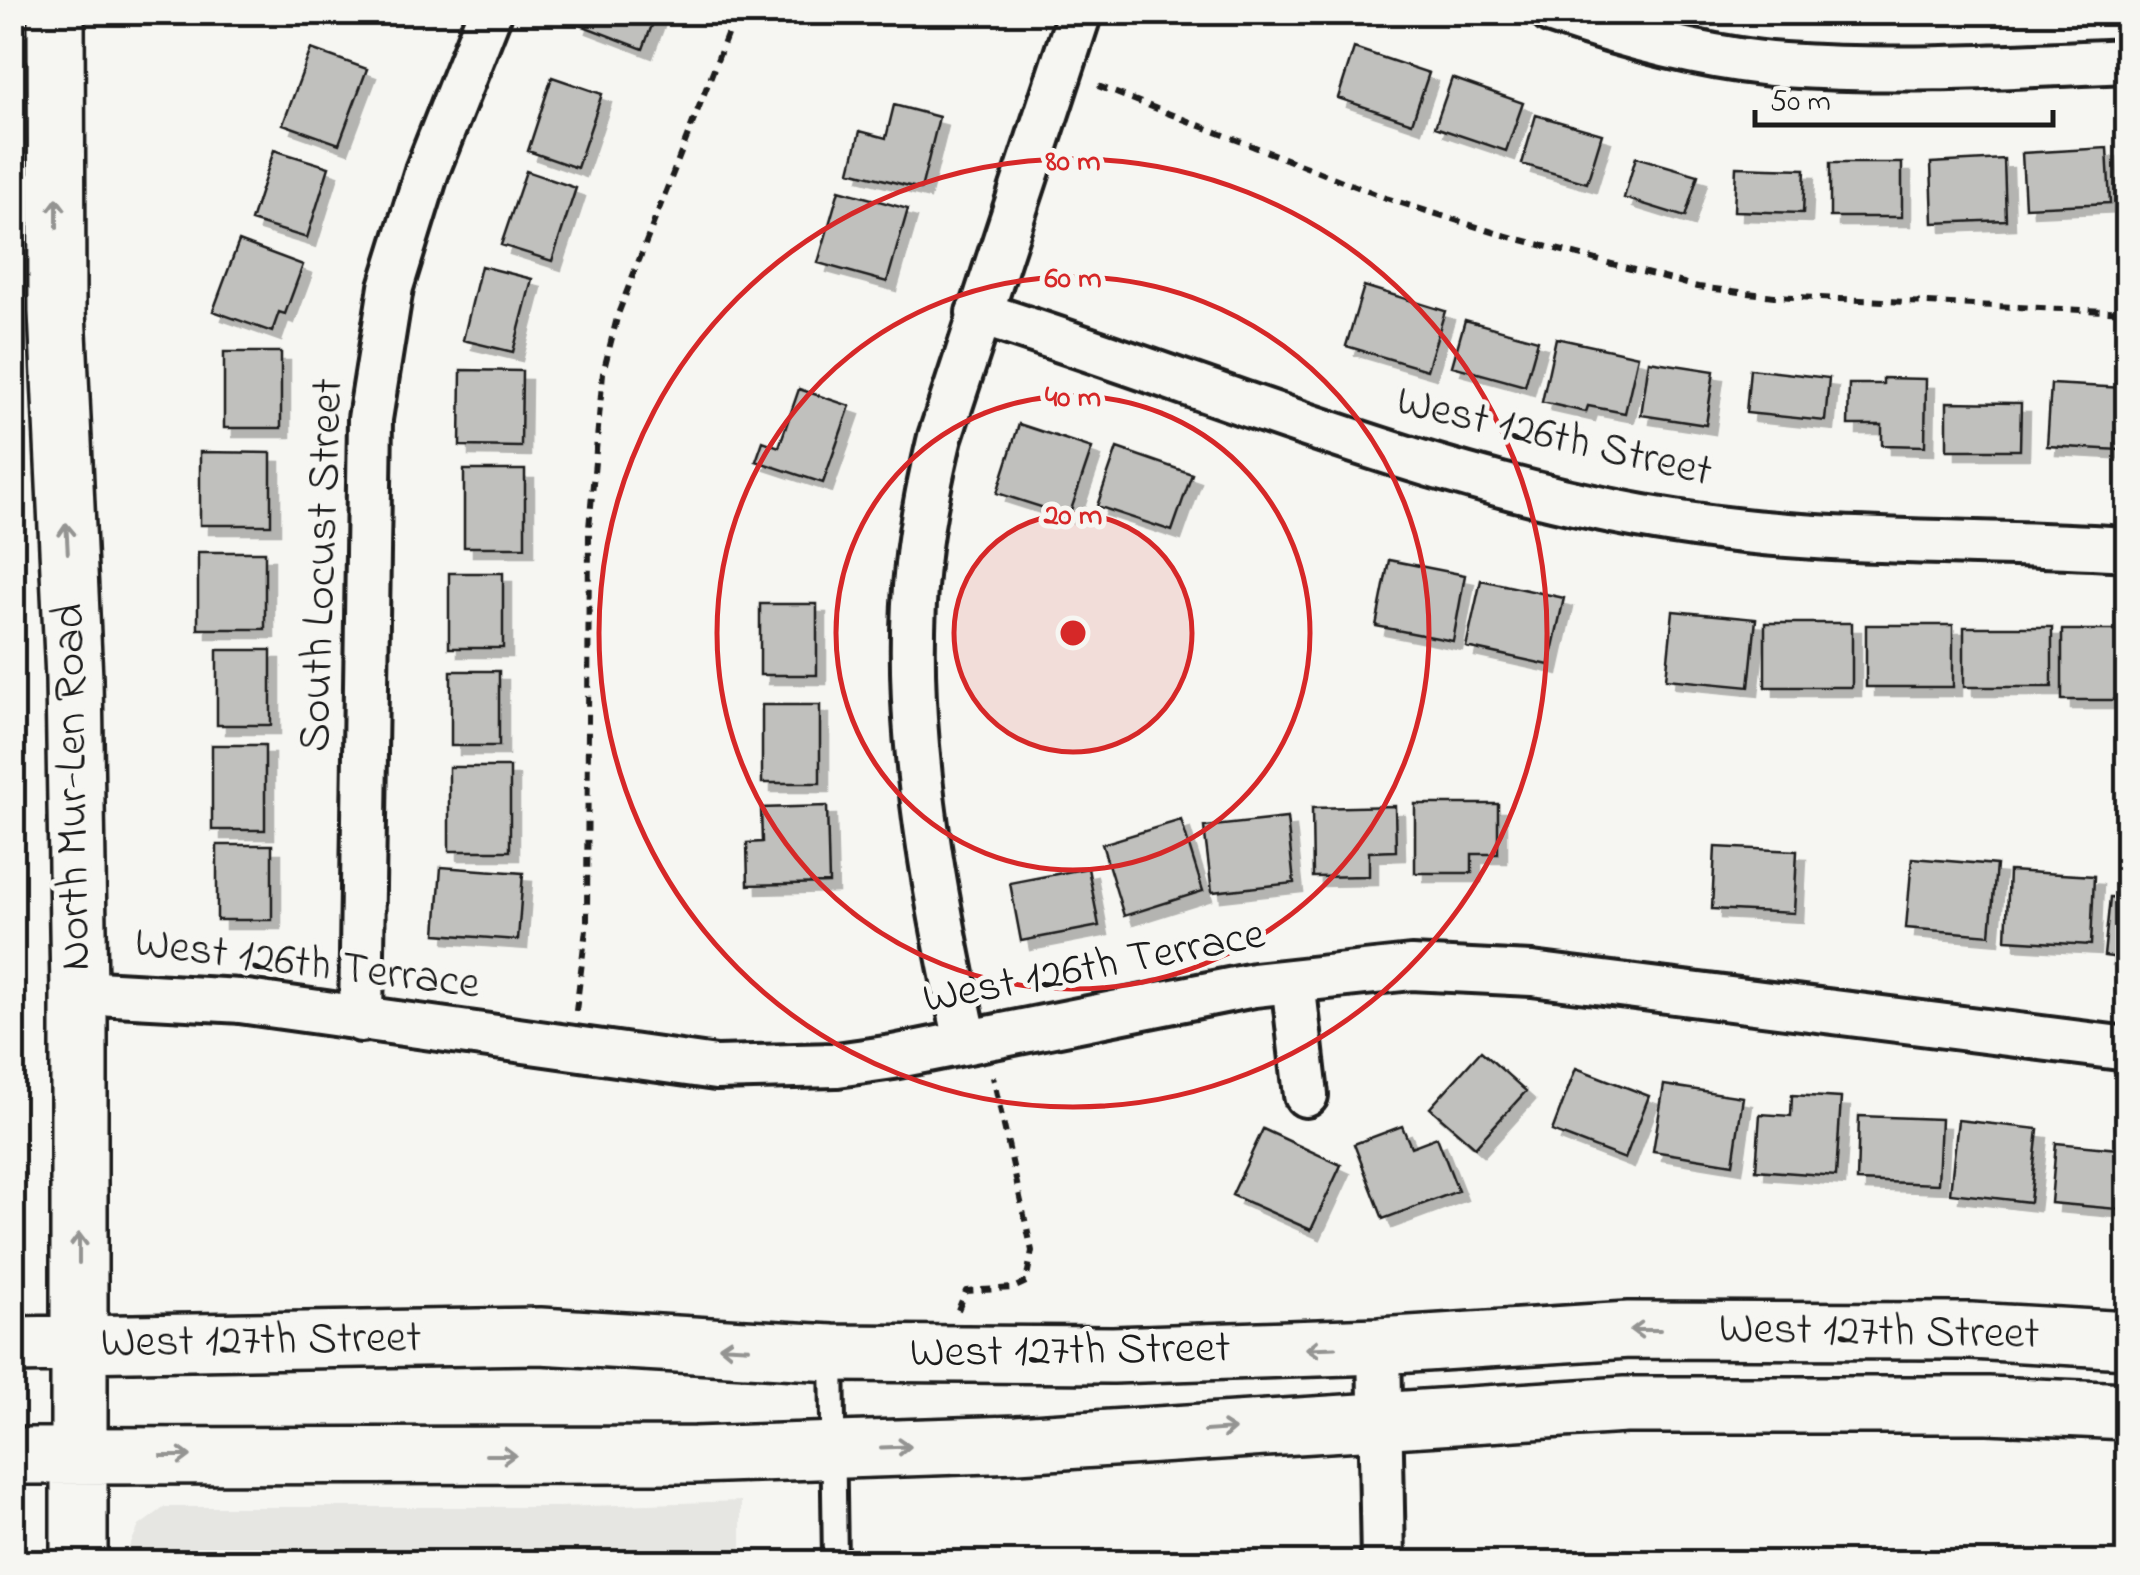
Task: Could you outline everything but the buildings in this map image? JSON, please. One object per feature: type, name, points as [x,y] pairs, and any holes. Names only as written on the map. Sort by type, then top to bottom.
[{"type":"main road","name":"North Mur-Len Road","points":[[56,12],[57,311],[74,679],[78,1562]]},
{"type":"main road","name":"West 127th Street","points":[[12,1346],[540,1336],[832,1353],[1113,1355],[1379,1346],[1629,1330],[1971,1331],[2128,1340]]},
{"type":"main road","name":"West 127th Street","points":[[12,1456],[695,1455],[1017,1444],[1625,1405],[1988,1405],[2128,1411]]},
{"type":"street","name":"South Locust Street","points":[[362,1020],[370,419],[391,287],[427,171],[490,12]]},
{"type":"street","points":[[966,1041],[918,764],[912,644],[916,566],[940,437],[1080,12]]},
{"type":"street","points":[[1552,12],[1703,53],[1781,64],[1942,69],[2128,60]]},
{"type":"street","name":"West 126th Street","points":[[978,314],[1384,451],[1509,488],[1672,522],[1764,534],[2128,549]]},
{"type":"street","name":"West 126th Terrace","points":[[78,992],[240,1001],[716,1068],[837,1065],[1254,985],[1411,968],[1532,974],[2128,1049]]},
{"type":"street","points":[[1293,981],[1306,1095]]},
{"type":"street","points":[[1379,1346],[1382,1562]]},
{"type":"lane","points":[[832,1353],[835,1562]]},
{"type":"path","points":[[576,1014],[587,921],[589,528],[603,373],[618,314],[736,12]]},
{"type":"path","points":[[1084,80],[1386,198],[1496,233],[1698,287],[1774,296],[2128,312]]},
{"type":"path","points":[[957,1321],[966,1291],[1012,1288],[1026,1282],[1032,1251],[989,1058],[966,1041]]},
{"type":"shaded area","points":[[741,1501],[741,1562],[122,1562],[139,1526],[165,1507],[558,1507]]}]
